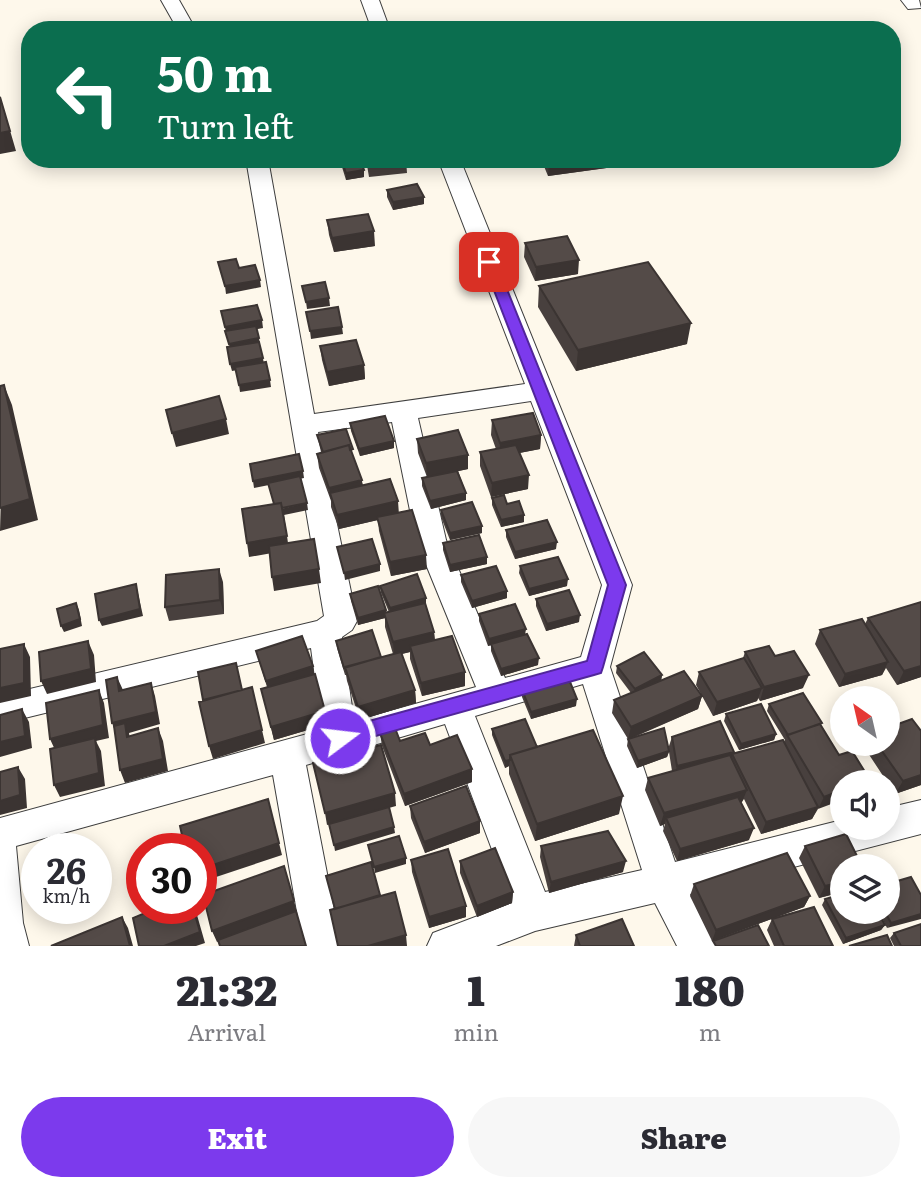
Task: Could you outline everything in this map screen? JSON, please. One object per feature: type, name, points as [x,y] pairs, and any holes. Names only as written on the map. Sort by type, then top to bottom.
[{"type":"street","points":[[170,0],[182,21]]},
{"type":"street","points":[[370,0],[378,21]]},
{"type":"street","points":[[0,710],[325,632],[341,621],[303,425],[259,168]]},
{"type":"street","points":[[453,168],[617,585],[594,667],[664,883],[698,946]]},
{"type":"street","points":[[303,425],[540,391]]},
{"type":"street","points":[[403,412],[431,540],[496,696]]},
{"type":"street","points":[[325,632],[340,738]]},
{"type":"street","points":[[0,835],[59,816],[156,793],[594,667]]},
{"type":"street","points":[[455,708],[535,912]]},
{"type":"street","points":[[287,755],[322,946]]},
{"type":"street","points":[[900,822],[921,817]]},
{"type":"street","points":[[446,946],[535,912],[664,883],[831,840]]},
{"type":"street","points":[[0,850],[4,923],[10,946]]},
{"type":"building","points":[[0,97],[10,131],[0,133]]},
{"type":"building","points":[[344,168],[364,170],[346,173]]},
{"type":"building","points":[[417,184],[424,197],[393,202],[387,190]]},
{"type":"building","points":[[368,214],[374,231],[332,238],[327,220]]},
{"type":"building","points":[[567,236],[579,260],[536,267],[525,243]]},
{"type":"building","points":[[236,259],[239,268],[255,265],[260,280],[225,286],[218,262]]},
{"type":"building","points":[[648,262],[691,323],[578,350],[539,286]]},
{"type":"building","points":[[325,282],[329,298],[306,302],[302,286]]},
{"type":"building","points":[[257,305],[262,320],[225,327],[221,311]]},
{"type":"building","points":[[338,307],[342,327],[310,331],[306,312]]},
{"type":"building","points":[[256,326],[259,338],[229,344],[225,331]]},
{"type":"building","points":[[356,340],[364,365],[327,372],[320,346]]},
{"type":"building","points":[[259,342],[263,358],[230,364],[227,347]]},
{"type":"building","points":[[266,362],[270,380],[239,385],[235,367]]},
{"type":"building","points":[[4,385],[30,499],[0,508],[0,386]]},
{"type":"building","points":[[219,396],[226,419],[172,433],[166,410]]},
{"type":"building","points":[[533,413],[541,435],[500,443],[492,420]]},
{"type":"building","points":[[385,416],[394,441],[359,449],[350,423]]},
{"type":"building","points":[[346,429],[353,449],[350,450],[349,445],[323,452],[317,435]]},
{"type":"building","points":[[458,430],[468,455],[426,463],[417,439]]},
{"type":"building","points":[[349,445],[362,480],[329,488],[317,454]]},
{"type":"building","points":[[516,445],[529,475],[492,483],[480,452]]},
{"type":"building","points":[[299,454],[303,471],[253,481],[250,464]]},
{"type":"building","points":[[457,471],[466,493],[430,501],[422,478]]},
{"type":"building","points":[[300,476],[307,503],[282,508],[281,503],[274,504],[268,483]]},
{"type":"building","points":[[390,479],[398,501],[337,515],[330,493]]},
{"type":"building","points":[[504,495],[507,504],[519,501],[524,515],[501,520],[492,498]]},
{"type":"building","points":[[472,502],[482,526],[450,533],[441,510]]},
{"type":"building","points":[[281,503],[287,536],[247,543],[242,509]]},
{"type":"building","points":[[412,510],[426,555],[390,562],[377,517]]},
{"type":"building","points":[[547,520],[557,542],[515,552],[506,530]]},
{"type":"building","points":[[479,535],[487,557],[450,565],[443,543]]},
{"type":"building","points":[[314,539],[319,569],[272,577],[269,546]]},
{"type":"building","points":[[372,539],[380,564],[344,573],[337,547]]},
{"type":"building","points":[[558,557],[568,579],[529,589],[520,566]]},
{"type":"building","points":[[496,566],[507,591],[472,601],[461,575]]},
{"type":"building","points":[[219,569],[220,600],[165,607],[166,575]]},
{"type":"building","points":[[417,574],[426,598],[390,608],[380,586]]},
{"type":"building","points":[[136,584],[140,609],[99,620],[95,594]]},
{"type":"building","points":[[378,586],[386,610],[358,618],[350,594]]},
{"type":"building","points":[[569,590],[580,615],[547,624],[536,599]]},
{"type":"building","points":[[921,602],[921,666],[904,671],[868,618]]},
{"type":"building","points":[[76,603],[80,619],[61,626],[57,609]]},
{"type":"building","points":[[425,603],[434,632],[393,642],[384,613]]},
{"type":"building","points":[[515,604],[526,629],[489,639],[479,614]]},
{"type":"building","points":[[862,619],[888,662],[845,674],[820,630]]},
{"type":"building","points":[[372,630],[381,657],[344,668],[336,641]]},
{"type":"building","points":[[527,634],[539,658],[501,669],[491,644]]},
{"type":"building","points":[[302,636],[313,666],[266,681],[256,651]]},
{"type":"building","points":[[452,636],[465,672],[421,683],[410,646]]},
{"type":"building","points":[[88,641],[91,669],[41,681],[39,652]]},
{"type":"building","points":[[24,644],[24,683],[0,688],[0,649]]},
{"type":"building","points":[[769,646],[775,656],[794,651],[809,675],[764,687],[745,652]]},
{"type":"building","points":[[401,652],[415,690],[358,707],[345,667]]},
{"type":"building","points":[[644,652],[662,675],[635,689],[617,666]]},
{"type":"building","points":[[744,658],[762,688],[717,702],[699,672]]},
{"type":"building","points":[[236,663],[242,690],[203,700],[198,672]]},
{"type":"building","points":[[684,671],[702,696],[631,727],[614,700]]},
{"type":"building","points":[[315,674],[325,711],[271,727],[261,689]]},
{"type":"building","points":[[117,677],[119,691],[151,683],[156,712],[112,723],[106,680]]},
{"type":"building","points":[[568,677],[577,699],[531,712],[522,690]]},
{"type":"building","points":[[252,687],[262,730],[209,746],[199,702]]},
{"type":"building","points":[[99,690],[103,725],[50,739],[46,703]]},
{"type":"building","points":[[803,693],[822,723],[788,735],[769,704]]},
{"type":"building","points":[[761,704],[776,734],[741,744],[726,714]]},
{"type":"building","points":[[22,709],[25,736],[0,742],[0,715]]},
{"type":"building","points":[[525,719],[537,747],[510,755],[510,760],[505,761],[492,729]]},
{"type":"building","points":[[912,719],[921,731],[921,775],[903,781],[900,770],[895,770],[885,756],[900,756],[900,723]]},
{"type":"building","points":[[720,721],[734,752],[677,766],[672,737]]},
{"type":"building","points":[[125,723],[127,737],[158,728],[163,759],[120,770],[114,726]]},
{"type":"building","points":[[820,724],[830,740],[830,756],[855,756],[864,770],[830,770],[830,795],[824,797],[787,735]]},
{"type":"building","points":[[395,728],[400,741],[425,733],[430,745],[457,735],[472,769],[404,794],[380,733]]},
{"type":"building","points":[[664,728],[669,751],[638,761],[628,739]]},
{"type":"building","points":[[593,730],[623,796],[537,824],[510,755]]},
{"type":"building","points":[[95,738],[99,773],[54,785],[50,749]]},
{"type":"building","points":[[783,740],[818,807],[766,822],[732,754]]},
{"type":"building","points":[[381,745],[395,793],[325,813],[313,763]]},
{"type":"building","points":[[730,755],[747,790],[664,813],[648,778]]},
{"type":"building","points":[[18,767],[20,795],[0,801],[0,772]]},
{"type":"building","points":[[466,786],[480,821],[424,842],[410,806]]},
{"type":"building","points":[[738,797],[754,828],[680,849],[666,818]]},
{"type":"building","points":[[268,799],[279,843],[217,864],[217,833],[182,833],[180,826]]},
{"type":"building","points":[[389,807],[394,827],[334,845],[329,824]]},
{"type":"building","points":[[608,831],[626,861],[551,882],[541,846]]},
{"type":"building","points":[[399,836],[406,858],[374,867],[368,845]]},
{"type":"building","points":[[830,839],[849,840],[856,854],[830,854],[830,885],[825,886],[805,846]]},
{"type":"building","points":[[495,848],[513,892],[477,906],[460,861]]},
{"type":"building","points":[[448,849],[466,906],[429,917],[411,860]]},
{"type":"building","points":[[787,853],[810,896],[716,930],[694,884]]},
{"type":"building","points":[[371,862],[380,895],[335,909],[326,876]]},
{"type":"building","points":[[284,866],[294,901],[212,931],[210,924],[217,924],[217,890]]},
{"type":"building","points":[[911,877],[921,895],[921,914],[900,920],[900,880]]},
{"type":"building","points":[[395,892],[406,935],[368,946],[338,946],[330,910]]},
{"type":"building","points":[[814,907],[833,946],[784,946],[772,919]]},
{"type":"building","points":[[296,911],[306,946],[220,946],[218,940]]},
{"type":"building","points":[[122,917],[130,946],[51,946],[105,924],[112,924],[112,921]]},
{"type":"building","points":[[622,919],[634,946],[580,946],[576,935]]},
{"type":"building","points":[[134,924],[198,924],[200,932],[164,946],[139,946]]},
{"type":"building","points":[[838,924],[885,925],[846,938]]},
{"type":"building","points":[[921,924],[921,946],[901,946],[894,933]]},
{"type":"building","points":[[758,925],[769,946],[716,946],[713,941]]},
{"type":"building","points":[[887,935],[892,946],[849,946]]},
{"type":"route","points":[[340,738],[594,667],[617,585],[489,262]]}]
